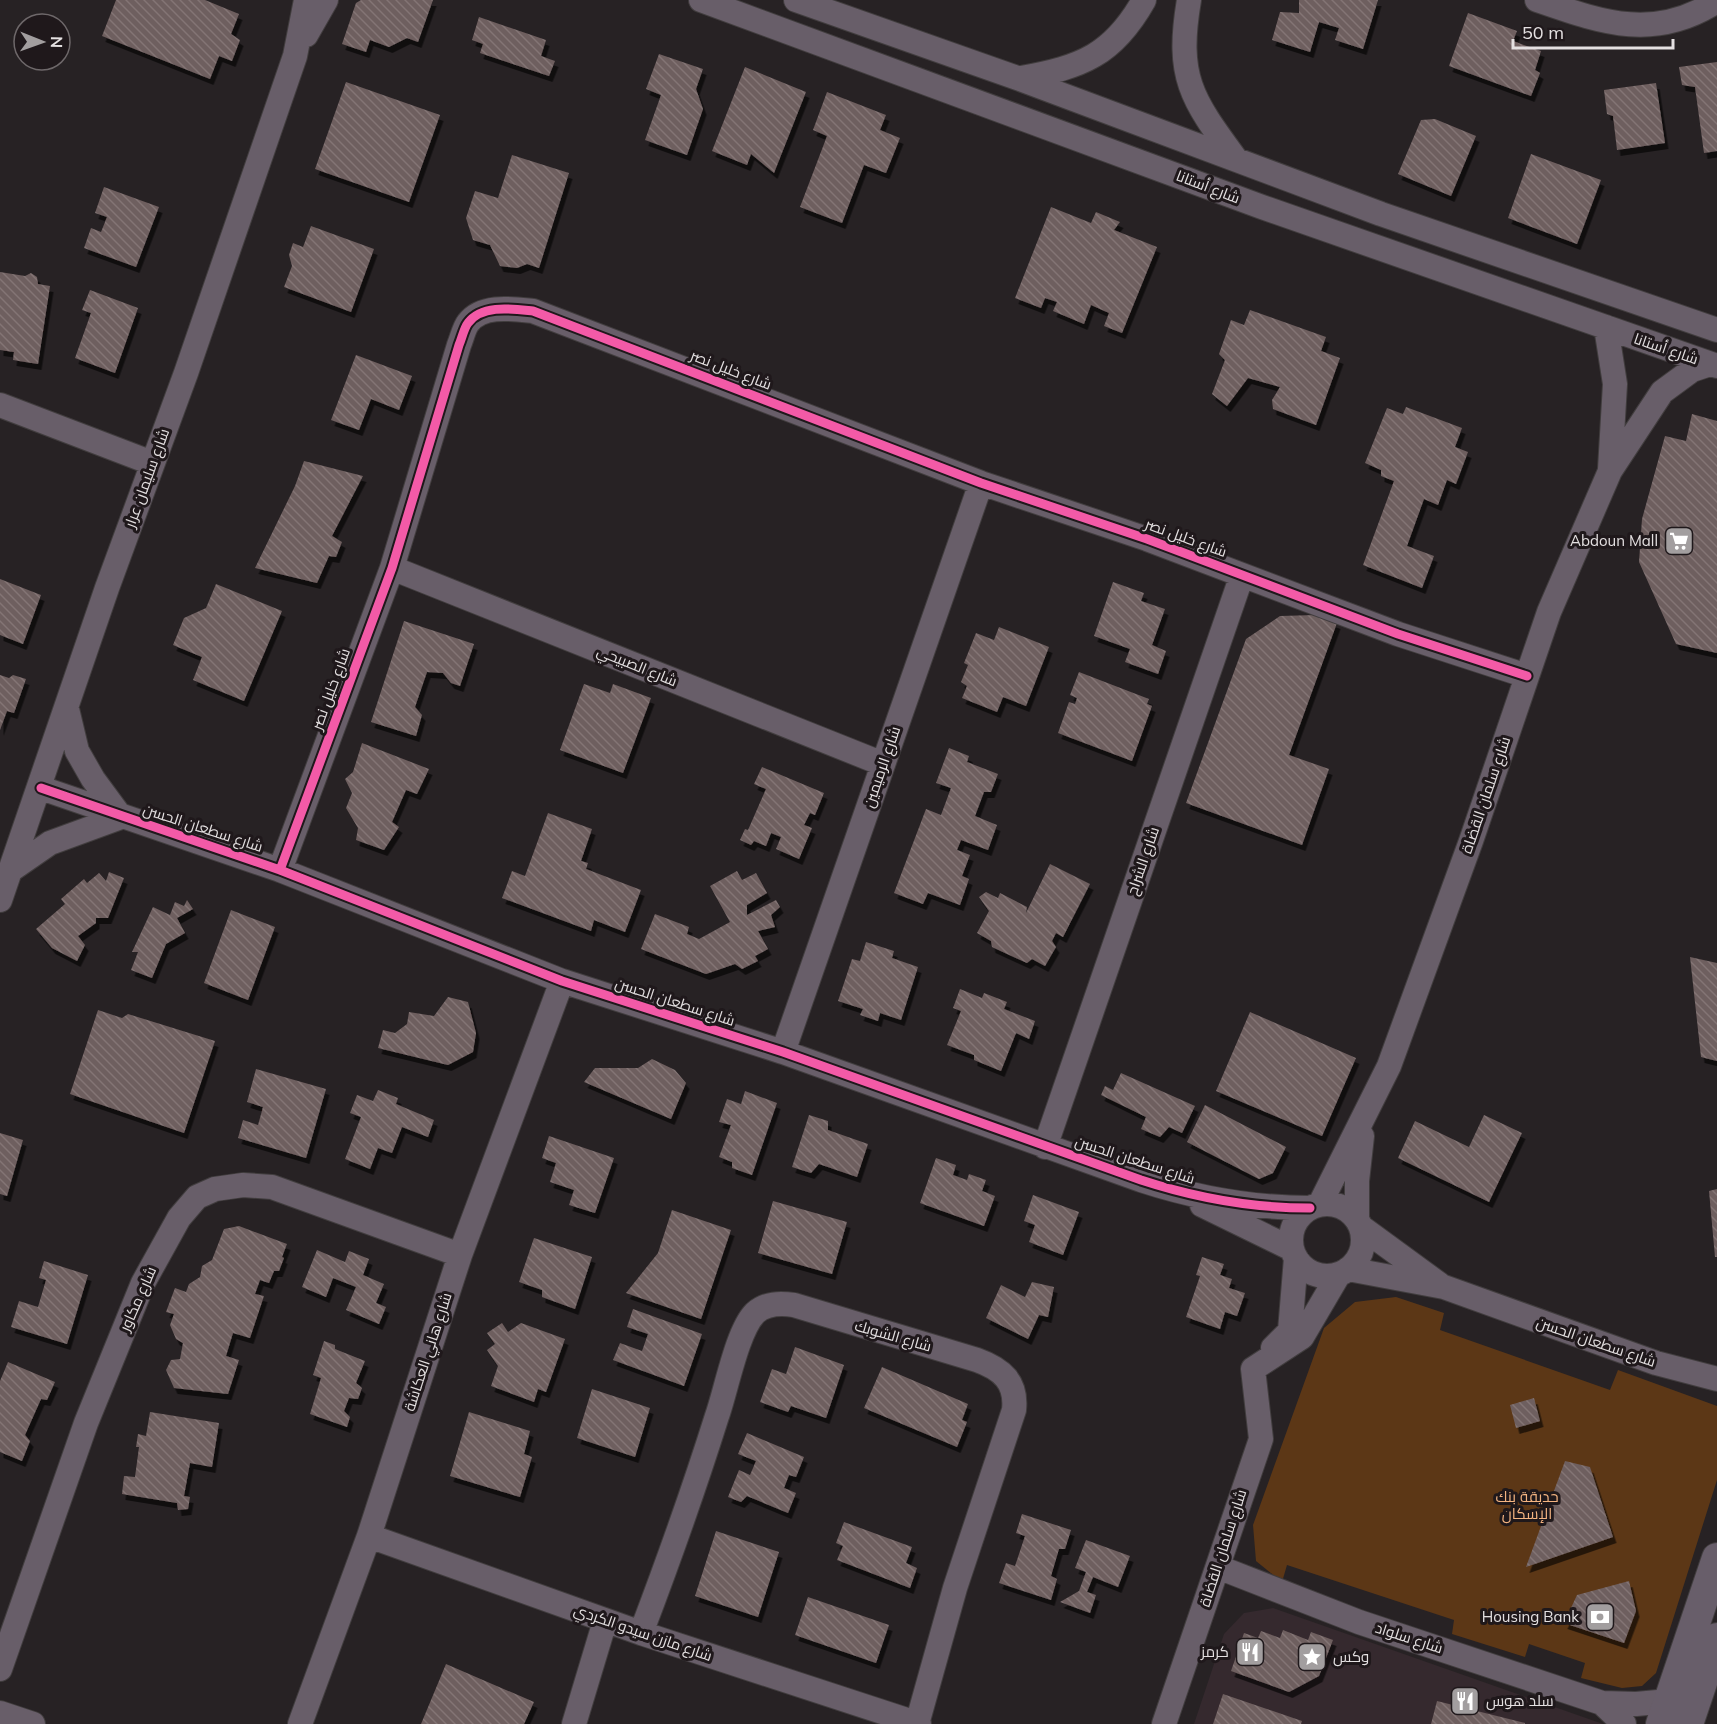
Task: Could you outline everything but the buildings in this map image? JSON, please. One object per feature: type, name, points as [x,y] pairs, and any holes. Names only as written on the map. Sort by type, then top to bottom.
[{"type":"main road","points":[[1665,1713],[1717,1558]]},
{"type":"main road","points":[[1688,1724],[1717,1638]]},
{"type":"street","name":"شارع سليمان عرار","points":[[0,900],[41,788],[106,588],[295,56],[306,0]]},
{"type":"street","name":"شارع سليمان عرار","points":[[295,56],[326,0]]},
{"type":"street","name":"شارع أستانا","points":[[701,0],[1263,207],[1714,365]]},
{"type":"street","points":[[796,0],[1020,79],[1381,214],[1717,330]]},
{"type":"street","points":[[1020,79],[1061,71],[1088,61],[1108,48],[1129,26],[1144,0]]},
{"type":"street","points":[[1189,0],[1183,42],[1188,80],[1204,117],[1235,158]]},
{"type":"street","points":[[1537,0],[1602,20],[1645,26],[1687,17],[1717,1]]},
{"type":"street","name":"شارع خليل نصر","points":[[280,870],[392,568],[465,330],[468,323],[481,313],[498,309],[533,311],[981,483],[1147,539],[1398,634],[1527,676]]},
{"type":"street","name":"شارع سلمان القضاة","points":[[1606,327],[1615,384],[1610,471]]},
{"type":"street","name":"شارع سلمان القضاة","points":[[1315,1206],[1364,1119],[1389,1066],[1549,612],[1610,471],[1662,392],[1692,370],[1714,365]]},
{"type":"street","points":[[0,405],[152,462]]},
{"type":"street","name":"شارع الرميمين","points":[[783,1052],[981,483]]},
{"type":"street","name":"شارع الصبيحي","points":[[392,568],[883,764]]},
{"type":"street","name":"شارع الشراح","points":[[1045,1147],[1242,575]]},
{"type":"street","points":[[11,870],[50,843],[121,817],[93,779],[77,751],[67,709]]},
{"type":"street","name":"شارع سطعان الحسن","points":[[41,788],[280,870],[562,981],[783,1052],[1045,1147],[1179,1192],[1240,1204],[1315,1206]]},
{"type":"street","name":"شارع هاني العكاشة","points":[[300,1724],[369,1536],[460,1255],[562,981]]},
{"type":"street","name":"شارع سلمان القضاة","points":[[1359,1223],[1357,1181],[1364,1119]]},
{"type":"street","name":"شارع مكاور","points":[[0,1669],[86,1423],[143,1282],[179,1218],[197,1197],[215,1189],[243,1185],[272,1187],[460,1255]]},
{"type":"street","name":"شارع سطعان الحسن","points":[[1179,1192],[1294,1253]]},
{"type":"street","points":[[1315,1206],[1341,1206],[1359,1223],[1362,1251],[1344,1272],[1302,1337],[1253,1369],[1290,1331],[1294,1225],[1315,1206]]},
{"type":"street","name":"شارع سطعان الحسن","points":[[1359,1223],[1444,1287]]},
{"type":"street","points":[[1294,1253],[1304,1267],[1315,1274],[1344,1272]]},
{"type":"street","name":"شارع سطعان الحسن","points":[[1344,1272],[1444,1287],[1656,1363],[1717,1379]]},
{"type":"street","name":"شارع الشوبك","points":[[641,1633],[718,1416],[738,1346],[754,1314],[765,1307],[779,1303],[794,1305],[977,1360],[999,1369],[1009,1379],[1016,1396],[1014,1410],[955,1588],[918,1724]]},
{"type":"street","name":"شارع سلمان القضاة","points":[[1164,1724],[1261,1439],[1253,1369]]},
{"type":"street","name":"شارع مازن سيدو الكردي","points":[[369,1536],[605,1621],[918,1724]]},
{"type":"street","name":"شارع سلواد","points":[[1218,1566],[1359,1622],[1602,1702],[1665,1713]]},
{"type":"street","points":[[574,1724],[605,1621]]},
{"type":"street","name":"شارع سلواد","points":[[1602,1702],[1624,1724]]},
{"type":"street","points":[[0,1713],[33,1724]]},
{"type":"shaded area","points":[[1273,1608],[1603,1724],[1194,1724],[1224,1634],[1244,1613]]},
{"type":"green space","name":"حديقة بنك الإسكان","points":[[1396,1297],[1444,1313],[1440,1330],[1610,1390],[1618,1370],[1717,1406],[1717,1480],[1656,1673],[1642,1686],[1622,1688],[1581,1678],[1585,1663],[1529,1644],[1525,1657],[1452,1634],[1454,1620],[1287,1565],[1282,1582],[1256,1561],[1253,1525],[1324,1328],[1355,1302]]},
{"type":"cycle path","points":[[280,870],[392,568],[464,330],[474,317],[489,310],[533,311],[981,483],[1147,539],[1398,634],[1527,676]]},
{"type":"cycle path","points":[[41,788],[280,870],[562,981],[783,1052],[1141,1180],[1224,1201],[1310,1208]]},
{"type":"place","name":"Abdoun Mall","points":[[1679,541]]},
{"type":"place","name":"Housing Bank","points":[[1600,1617]]},
{"type":"place","name":"كرمز","points":[[1250,1652]]},
{"type":"place","name":"وكس","points":[[1312,1657]]},
{"type":"place","name":"سلد هوس","points":[[1465,1701]]}]
